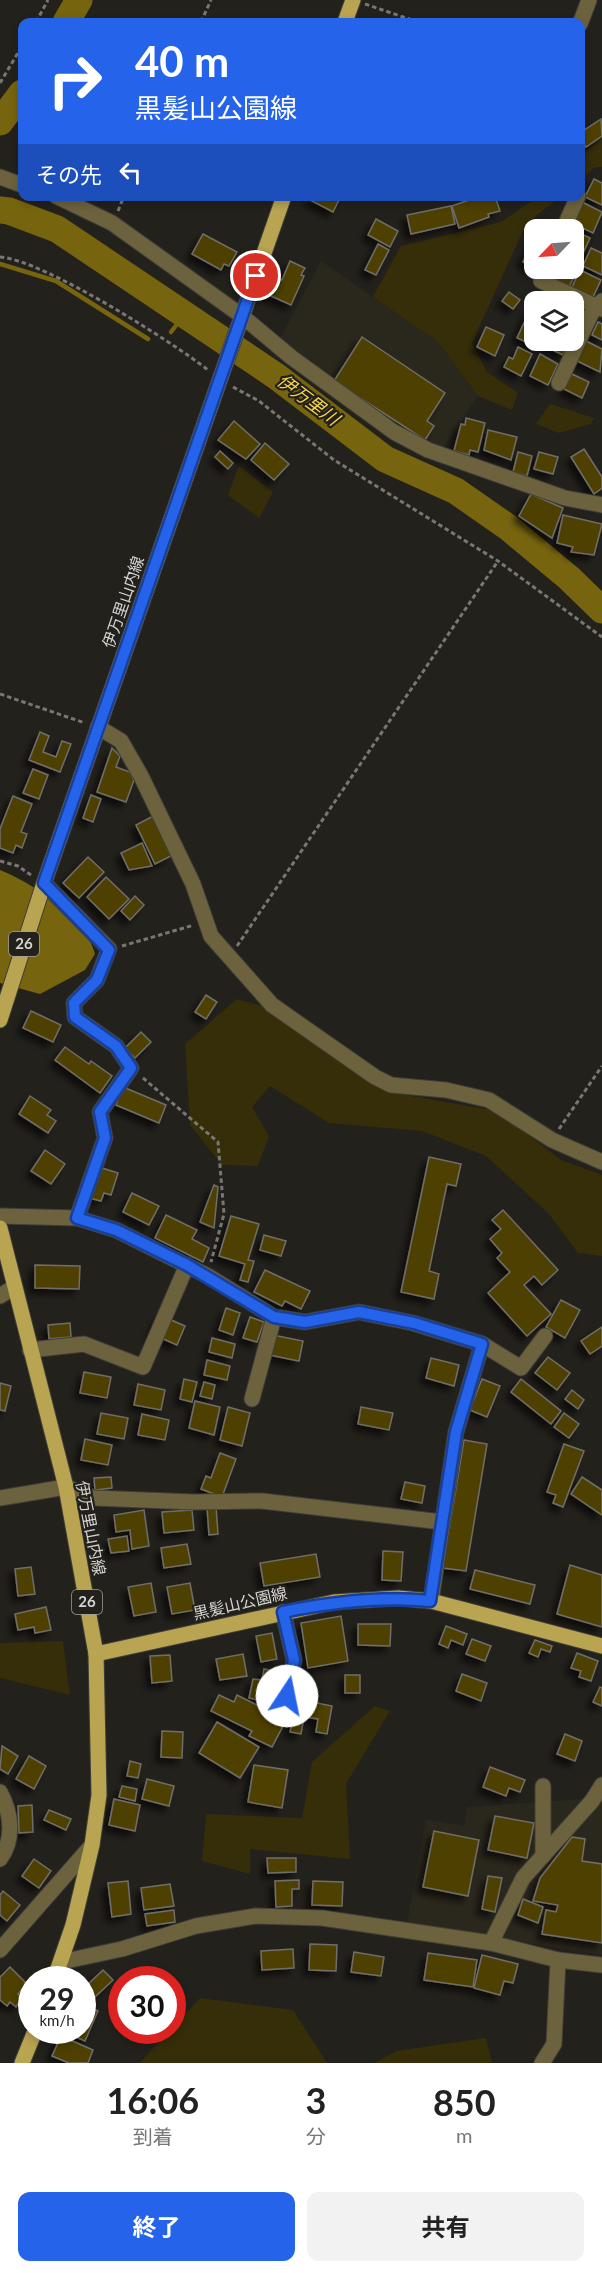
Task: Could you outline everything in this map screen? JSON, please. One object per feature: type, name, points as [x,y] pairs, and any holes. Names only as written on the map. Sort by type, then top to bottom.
[{"type":"main road","points":[[347,18],[354,0]]},
{"type":"main road","name":"伊万里山内線","points":[[2,1013],[44,883],[282,201]]},
{"type":"main road","name":"伊万里山内線","points":[[0,1228],[66,1487],[96,1654],[99,1795],[92,1845],[73,1926],[59,1966]]},
{"type":"main road","name":"黒髪山公園線","points":[[96,1654],[334,1602],[398,1598],[430,1601],[602,1646]]},
{"type":"main road","points":[[22,2063],[30,2044]]},
{"type":"street","points":[[582,18],[589,0]]},
{"type":"street","points":[[0,177],[18,184]]},
{"type":"street","points":[[66,201],[112,224],[394,432],[428,450],[565,498],[602,506]]},
{"type":"street","points":[[568,219],[576,201]]},
{"type":"street","points":[[541,279],[540,281],[600,306],[591,314],[559,383]]},
{"type":"street","points":[[98,728],[121,741],[141,776],[194,884],[204,922],[211,936],[272,1005],[375,1077],[391,1085],[446,1090],[489,1100],[552,1140],[602,1162]]},
{"type":"street","points":[[44,883],[109,950],[97,980],[74,1003],[75,1017],[116,1046],[131,1068],[100,1112],[105,1138],[77,1218]]},
{"type":"street","points":[[0,1216],[77,1218],[116,1230],[208,1276],[274,1317],[305,1322],[359,1312],[414,1323],[482,1344],[521,1368],[545,1336]]},
{"type":"street","points":[[30,1350],[84,1344],[143,1367],[187,1265]]},
{"type":"street","points":[[0,1296],[14,1287]]},
{"type":"street","points":[[252,1399],[274,1317]]},
{"type":"street","points":[[430,1601],[456,1432],[482,1344]]},
{"type":"street","points":[[0,1498],[66,1487],[94,1498],[194,1502],[261,1501],[442,1522]]},
{"type":"street","points":[[283,1612],[294,1660],[283,1714]]},
{"type":"street","points":[[491,1943],[523,1878],[592,1801],[602,1785]]},
{"type":"street","points":[[543,1786],[543,1856]]},
{"type":"street","points":[[0,1792],[11,1822],[5,1852],[0,1859]]},
{"type":"street","points":[[0,1950],[92,1845]]},
{"type":"street","points":[[61,1962],[122,1949],[196,1926],[256,1916],[322,1918],[491,1943],[558,1960],[602,1965]]},
{"type":"street","points":[[558,1960],[554,2044],[558,2063]]},
{"type":"street","points":[[542,2063],[554,2044]]},
{"type":"path","points":[[38,18],[48,0]]},
{"type":"path","points":[[203,18],[211,0]]},
{"type":"path","points":[[354,0],[406,18]]},
{"type":"path","points":[[0,83],[18,53]]},
{"type":"path","points":[[0,256],[59,278],[147,329],[259,401],[334,460],[498,561],[602,637]]},
{"type":"path","points":[[229,957],[498,561]]},
{"type":"path","points":[[0,694],[98,728]]},
{"type":"path","points":[[0,861],[18,866],[44,883]]},
{"type":"path","points":[[109,950],[204,922]]},
{"type":"path","points":[[552,1140],[602,1066]]},
{"type":"path","points":[[131,1068],[219,1142],[224,1214],[208,1276]]},
{"type":"shaded area","points":[[602,139],[602,167],[595,167],[585,176],[585,152]]},
{"type":"shaded area","points":[[532,201],[555,201],[532,219],[524,219],[524,228],[472,343],[487,372],[518,393],[512,410],[478,396],[438,342],[373,297],[401,246],[501,222]]},
{"type":"shaded area","points":[[321,261],[438,342],[478,396],[441,451],[397,428],[307,363],[280,339]]},
{"type":"shaded area","points":[[550,404],[594,418],[591,424],[559,433],[536,424]]},
{"type":"shaded area","points":[[239,466],[273,492],[259,518],[228,495]]},
{"type":"shaded area","points":[[0,870],[42,893],[70,915],[81,927],[95,954],[85,970],[40,994],[0,983]]},
{"type":"shaded area","points":[[237,999],[265,1007],[389,1092],[496,1111],[561,1160],[602,1175],[602,1256],[578,1253],[549,1214],[486,1156],[422,1131],[329,1123],[270,1086],[252,1107],[269,1136],[258,1166],[222,1165],[190,1125],[185,1044]]},
{"type":"shaded area","points":[[63,1641],[70,1695],[0,1678],[0,1643]]},
{"type":"shaded area","points":[[375,1706],[390,1711],[346,1784],[350,1859],[250,1849],[250,1874],[202,1861],[206,1814],[302,1818],[312,1762]]},
{"type":"shaded area","points":[[602,1775],[602,1955],[407,1923],[426,1819],[464,1826],[467,1807],[582,1799]]},
{"type":"shaded area","points":[[200,1998],[293,2010],[327,2063],[140,2063],[157,2044],[186,2044],[186,2013]]},
{"type":"shaded area","points":[[486,2038],[492,2063],[375,2063],[396,2051]]},
{"type":"building","points":[[601,119],[602,136],[586,147],[585,130]]},
{"type":"building","points":[[594,179],[602,183],[602,205],[585,197]]},
{"type":"building","points":[[312,201],[338,201],[333,212]]},
{"type":"building","points":[[466,201],[497,201],[500,211],[488,214],[489,217],[459,228],[452,206]]},
{"type":"building","points":[[582,202],[602,212],[593,233],[584,229],[584,219],[574,219]]},
{"type":"building","points":[[451,206],[455,224],[411,234],[407,215]]},
{"type":"building","points":[[376,219],[398,231],[390,247],[368,235]]},
{"type":"building","points":[[203,234],[237,252],[229,266],[224,264],[221,270],[192,254]]},
{"type":"building","points":[[584,235],[590,238],[584,251]]},
{"type":"building","points":[[378,244],[389,250],[376,275],[365,270]]},
{"type":"building","points":[[591,248],[602,253],[602,275],[584,266]]},
{"type":"building","points":[[290,261],[305,268],[301,275],[304,276],[291,305],[269,295],[277,277],[282,280]]},
{"type":"building","points":[[584,272],[601,280],[593,297],[572,287],[576,279],[584,279]]},
{"type":"building","points":[[551,279],[573,279],[569,287]]},
{"type":"building","points":[[509,292],[520,300],[513,309],[502,301]]},
{"type":"building","points":[[598,322],[602,324],[602,340],[592,335]]},
{"type":"building","points":[[524,323],[524,341],[517,338]]},
{"type":"building","points":[[486,327],[504,335],[495,356],[477,347]]},
{"type":"building","points":[[362,337],[445,393],[427,421],[434,426],[425,440],[334,381]]},
{"type":"building","points":[[586,341],[602,349],[600,372],[577,361],[582,351],[584,351]]},
{"type":"building","points":[[518,347],[532,354],[521,376],[504,367],[509,357],[513,359]]},
{"type":"building","points":[[540,354],[558,364],[548,385],[530,376]]},
{"type":"building","points":[[572,374],[589,382],[582,398],[564,389]]},
{"type":"building","points":[[466,418],[485,423],[478,452],[470,450],[469,455],[454,451],[461,424],[465,425]]},
{"type":"building","points":[[234,421],[260,444],[246,459],[218,440]]},
{"type":"building","points":[[488,430],[517,437],[511,460],[484,450]]},
{"type":"building","points":[[265,443],[289,464],[274,480],[251,460]]},
{"type":"building","points":[[584,449],[602,477],[602,488],[594,494],[571,457]]},
{"type":"building","points":[[220,451],[233,463],[228,469],[215,457]]},
{"type":"building","points":[[518,452],[532,456],[527,476],[513,472]]},
{"type":"building","points":[[539,452],[558,457],[553,474],[534,469]]},
{"type":"building","points":[[531,494],[563,508],[552,538],[519,516]]},
{"type":"building","points":[[563,515],[602,524],[594,555],[571,552],[573,547],[557,543]]},
{"type":"building","points":[[40,732],[49,736],[43,752],[56,757],[62,741],[71,744],[60,772],[29,760]]},
{"type":"building","points":[[112,748],[120,756],[116,767],[130,772],[134,780],[126,802],[97,792]]},
{"type":"building","points":[[33,769],[48,775],[39,799],[23,793]]},
{"type":"building","points":[[91,795],[101,799],[93,822],[83,818]]},
{"type":"building","points":[[13,796],[32,804],[21,832],[27,834],[22,848],[16,845],[13,853],[0,848],[0,829]]},
{"type":"building","points":[[153,816],[171,856],[155,864],[136,825]]},
{"type":"building","points":[[142,843],[152,866],[129,870],[121,853]]},
{"type":"building","points":[[88,857],[104,872],[79,898],[63,883]]},
{"type":"building","points":[[106,877],[129,899],[109,919],[87,897]]},
{"type":"building","points":[[135,896],[144,905],[130,920],[121,911]]},
{"type":"building","points":[[206,995],[217,1002],[206,1019],[195,1012]]},
{"type":"building","points":[[31,1011],[61,1025],[53,1042],[23,1028]]},
{"type":"building","points":[[141,1032],[151,1042],[135,1058],[125,1048]]},
{"type":"building","points":[[65,1047],[89,1064],[91,1061],[112,1076],[100,1093],[55,1060]]},
{"type":"building","points":[[123,1087],[166,1105],[159,1123],[116,1105]]},
{"type":"building","points":[[30,1096],[51,1110],[47,1115],[56,1121],[48,1133],[19,1114]]},
{"type":"building","points":[[45,1150],[65,1164],[51,1184],[31,1171]]},
{"type":"building","points":[[429,1157],[461,1164],[456,1186],[447,1184],[429,1271],[439,1274],[434,1299],[401,1292]]},
{"type":"building","points":[[99,1167],[118,1173],[111,1195],[104,1193],[101,1201],[89,1198]]},
{"type":"building","points":[[214,1185],[218,1187],[214,1228],[200,1222]]},
{"type":"building","points":[[132,1193],[159,1206],[149,1225],[123,1212]]},
{"type":"building","points":[[503,1210],[558,1270],[542,1285],[534,1276],[524,1285],[551,1314],[527,1336],[488,1293],[510,1272],[497,1258],[502,1253],[490,1239],[501,1229],[492,1220]]},
{"type":"building","points":[[166,1215],[197,1230],[192,1239],[209,1248],[203,1262],[155,1238]]},
{"type":"building","points":[[231,1216],[259,1224],[248,1260],[254,1261],[248,1282],[240,1280],[245,1264],[219,1256]]},
{"type":"building","points":[[264,1235],[286,1241],[281,1256],[260,1250]]},
{"type":"building","points":[[35,1265],[80,1266],[79,1289],[35,1288]]},
{"type":"building","points":[[265,1270],[310,1291],[301,1309],[285,1301],[282,1306],[254,1292]]},
{"type":"building","points":[[561,1300],[580,1310],[565,1338],[546,1327]]},
{"type":"building","points":[[226,1308],[240,1313],[233,1335],[219,1330]]},
{"type":"building","points":[[160,1315],[185,1326],[177,1345],[152,1334]]},
{"type":"building","points":[[250,1317],[264,1322],[257,1342],[243,1338]]},
{"type":"building","points":[[70,1323],[71,1337],[49,1339],[48,1325]]},
{"type":"building","points":[[602,1327],[602,1346],[590,1354],[581,1341]]},
{"type":"building","points":[[273,1335],[303,1341],[299,1361],[269,1355]]},
{"type":"building","points":[[212,1338],[235,1344],[232,1358],[209,1352]]},
{"type":"building","points":[[548,1357],[570,1373],[557,1390],[535,1373]]},
{"type":"building","points":[[431,1358],[459,1365],[454,1386],[426,1378]]},
{"type":"building","points":[[207,1360],[230,1366],[227,1380],[204,1375]]},
{"type":"building","points":[[84,1372],[111,1377],[107,1398],[80,1393]]},
{"type":"building","points":[[184,1379],[197,1382],[192,1402],[180,1399]]},
{"type":"building","points":[[482,1379],[500,1386],[487,1417],[470,1410]]},
{"type":"building","points":[[521,1379],[561,1411],[551,1424],[511,1392]]},
{"type":"building","points":[[204,1382],[215,1385],[212,1399],[200,1396]]},
{"type":"building","points":[[0,1383],[11,1386],[5,1411],[0,1410]]},
{"type":"building","points":[[138,1384],[165,1390],[161,1410],[134,1405]]},
{"type":"building","points":[[572,1390],[584,1400],[578,1409],[565,1399]]},
{"type":"building","points":[[195,1401],[220,1407],[214,1435],[189,1428]]},
{"type":"building","points":[[228,1407],[250,1413],[242,1446],[220,1440]]},
{"type":"building","points":[[361,1407],[393,1413],[389,1430],[358,1424]]},
{"type":"building","points":[[101,1413],[128,1418],[124,1439],[97,1434]]},
{"type":"building","points":[[564,1413],[579,1424],[569,1438],[554,1427]]},
{"type":"building","points":[[142,1414],[169,1420],[165,1440],[138,1435]]},
{"type":"building","points":[[85,1439],[112,1445],[108,1465],[81,1460]]},
{"type":"building","points":[[464,1440],[487,1444],[466,1571],[443,1568]]},
{"type":"building","points":[[564,1444],[584,1451],[563,1507],[553,1503],[556,1495],[547,1492]]},
{"type":"building","points":[[220,1453],[236,1459],[222,1497],[201,1489],[206,1476],[211,1478]]},
{"type":"building","points":[[111,1477],[112,1488],[95,1490],[94,1478]]},
{"type":"building","points":[[582,1477],[602,1490],[602,1515],[571,1494]]},
{"type":"building","points":[[405,1482],[425,1486],[422,1503],[401,1499]]},
{"type":"building","points":[[216,1506],[218,1534],[209,1535],[207,1507]]},
{"type":"building","points":[[144,1510],[149,1546],[132,1549],[130,1530],[116,1532],[114,1515]]},
{"type":"building","points":[[192,1510],[194,1530],[164,1533],[162,1512]]},
{"type":"building","points":[[127,1536],[129,1551],[111,1553],[108,1539]]},
{"type":"building","points":[[187,1544],[191,1564],[164,1568],[161,1548]]},
{"type":"building","points":[[383,1551],[403,1552],[401,1581],[382,1580]]},
{"type":"building","points":[[316,1554],[320,1577],[264,1586],[260,1563]]},
{"type":"building","points":[[570,1565],[602,1575],[602,1627],[557,1614]]},
{"type":"building","points":[[31,1567],[35,1594],[18,1596],[15,1569]]},
{"type":"building","points":[[475,1570],[535,1585],[530,1604],[470,1589]]},
{"type":"building","points":[[151,1583],[156,1612],[134,1616],[128,1587]]},
{"type":"building","points":[[190,1583],[195,1610],[172,1614],[167,1587]]},
{"type":"building","points":[[46,1607],[51,1630],[35,1633],[34,1627],[18,1630],[15,1614]]},
{"type":"building","points":[[341,1616],[348,1661],[308,1668],[301,1623]]},
{"type":"building","points":[[358,1624],[391,1624],[390,1646],[358,1645]]},
{"type":"building","points":[[446,1626],[467,1634],[463,1645],[451,1640],[448,1648],[439,1644]]},
{"type":"building","points":[[272,1633],[277,1659],[261,1662],[256,1636]]},
{"type":"building","points":[[472,1639],[491,1646],[485,1661],[466,1654]]},
{"type":"building","points":[[535,1640],[552,1646],[550,1652],[541,1649],[538,1657],[529,1653]]},
{"type":"building","points":[[577,1653],[598,1661],[591,1681],[579,1677],[581,1671],[571,1668]]},
{"type":"building","points":[[243,1654],[247,1676],[220,1680],[216,1659]]},
{"type":"building","points":[[170,1655],[172,1681],[152,1683],[150,1656]]},
{"type":"building","points":[[264,1669],[279,1672],[273,1703],[249,1698],[253,1679],[262,1680]]},
{"type":"building","points":[[462,1674],[487,1683],[481,1701],[456,1691]]},
{"type":"building","points":[[345,1675],[360,1675],[360,1693],[345,1693]]},
{"type":"building","points":[[600,1687],[602,1688],[602,1706],[593,1702]]},
{"type":"building","points":[[219,1695],[234,1702],[237,1695],[269,1711],[266,1718],[283,1726],[272,1747],[249,1736],[252,1731],[211,1711]]},
{"type":"building","points":[[297,1699],[332,1706],[327,1734],[316,1732],[318,1719],[304,1717],[301,1734],[290,1732]]},
{"type":"building","points":[[217,1722],[259,1747],[240,1778],[199,1753]]},
{"type":"building","points":[[162,1731],[183,1732],[182,1758],[161,1757]]},
{"type":"building","points":[[565,1734],[582,1741],[575,1761],[557,1754]]},
{"type":"building","points":[[2,1746],[18,1756],[8,1774],[0,1769]]},
{"type":"building","points":[[29,1756],[46,1766],[34,1789],[16,1779]]},
{"type":"building","points":[[130,1761],[141,1764],[138,1778],[127,1776]]},
{"type":"building","points":[[254,1765],[288,1770],[282,1808],[248,1802]]},
{"type":"building","points":[[490,1767],[525,1780],[520,1792],[509,1788],[506,1796],[483,1787]]},
{"type":"building","points":[[147,1779],[174,1786],[169,1806],[142,1799]]},
{"type":"building","points":[[122,1786],[137,1789],[135,1801],[119,1797]]},
{"type":"building","points":[[114,1799],[140,1805],[135,1831],[109,1825]]},
{"type":"building","points":[[32,1805],[33,1832],[19,1833],[18,1806]]},
{"type":"building","points":[[49,1810],[71,1819],[66,1830],[44,1820]]},
{"type":"building","points":[[495,1816],[534,1823],[527,1858],[488,1850]]},
{"type":"building","points":[[434,1831],[479,1840],[468,1896],[423,1887]]},
{"type":"building","points":[[572,1837],[585,1839],[582,1861],[602,1864],[602,1943],[542,1934],[546,1910],[556,1912],[558,1905],[533,1901],[540,1878]]},
{"type":"building","points":[[267,1858],[296,1858],[296,1872],[268,1873]]},
{"type":"building","points":[[34,1859],[51,1871],[39,1888],[22,1876]]},
{"type":"building","points":[[488,1876],[502,1878],[495,1912],[482,1909]]},
{"type":"building","points":[[299,1880],[299,1889],[292,1889],[292,1906],[276,1907],[275,1881]]},
{"type":"building","points":[[128,1881],[131,1914],[112,1917],[108,1883]]},
{"type":"building","points":[[313,1881],[343,1882],[342,1906],[312,1905]]},
{"type":"building","points":[[170,1884],[174,1906],[144,1910],[141,1888]]},
{"type":"building","points":[[3,1891],[20,1905],[7,1921],[0,1915],[0,1895]]},
{"type":"building","points":[[523,1899],[543,1907],[538,1923],[518,1915]]},
{"type":"building","points":[[174,1910],[175,1922],[147,1926],[145,1914]]},
{"type":"building","points":[[310,1944],[337,1945],[336,1971],[309,1970]]},
{"type":"building","points":[[293,1949],[294,1968],[262,1970],[261,1951]]},
{"type":"building","points":[[354,1952],[384,1957],[381,1976],[351,1972]]},
{"type":"building","points":[[428,1953],[477,1960],[473,1987],[424,1980]]},
{"type":"building","points":[[482,1955],[518,1964],[513,1983],[504,1981],[500,1995],[474,1988]]},
{"type":"building","points":[[10,1967],[18,1975],[18,2004],[16,2007],[10,2002],[7,2006],[0,2000],[0,1977]]},
{"type":"building","points":[[103,1970],[108,1975],[108,1985],[96,1996],[96,1977]]},
{"type":"building","points":[[57,2044],[79,2044],[93,2050],[88,2063],[69,2063],[52,2056]]},
{"type":"waterway","points":[[68,18],[79,0]]},
{"type":"waterway","points":[[0,122],[18,98]]},
{"type":"waterway","name":"伊万里川","points":[[0,210],[9,211],[57,229],[276,376],[385,459],[456,491],[509,528],[569,578],[602,610]]},
{"type":"waterway","points":[[0,264],[56,281],[148,339]]},
{"type":"waterway","points":[[171,332],[184,315]]},
{"type":"route","points":[[256,276],[44,883],[109,950],[97,980],[74,1003],[75,1017],[116,1046],[131,1068],[100,1112],[105,1138],[77,1218],[116,1230],[187,1265],[274,1317],[305,1322],[359,1312],[414,1323],[482,1344],[456,1432],[430,1601],[398,1598],[334,1602],[283,1612],[294,1660],[287,1696]]}]
